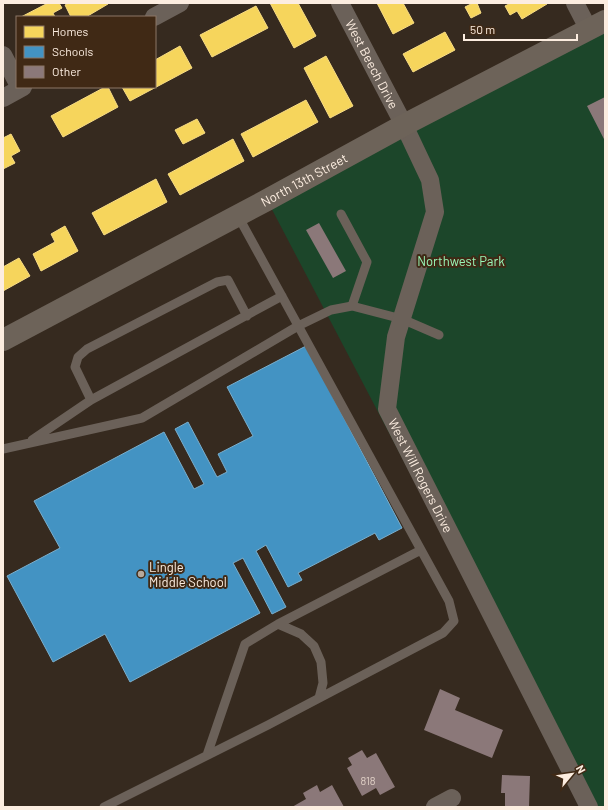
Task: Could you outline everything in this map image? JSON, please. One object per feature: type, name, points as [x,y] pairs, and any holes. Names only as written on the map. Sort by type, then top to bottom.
[{"type":"main road","name":"North 13th Street","points":[[3,340],[238,216],[404,125],[597,25]]},
{"type":"street","points":[[156,16],[180,3]]},
{"type":"street","name":"West Beech Drive","points":[[340,3],[404,125]]},
{"type":"street","points":[[575,3],[597,25]]},
{"type":"street","points":[[3,55],[16,79]]},
{"type":"street","points":[[3,98],[17,88]]},
{"type":"street","name":"West Will Rogers Drive","points":[[404,125],[430,180],[434,212],[396,337],[387,408],[589,807]]},
{"type":"street","points":[[435,807],[452,798]]},
{"type":"lane","points":[[341,214],[367,262],[352,306]]},
{"type":"lane","points":[[104,807],[207,756],[443,633],[454,621],[449,601],[238,216]]},
{"type":"lane","points":[[91,400],[75,367],[78,357],[87,349],[217,282],[228,280],[246,316]]},
{"type":"lane","points":[[28,443],[91,400],[282,296]]},
{"type":"lane","points":[[3,449],[142,418],[298,326],[331,310],[352,306],[402,320],[439,335]]},
{"type":"lane","points":[[207,756],[245,644],[278,624],[421,550]]},
{"type":"lane","points":[[278,624],[301,634],[314,646],[321,662],[323,683],[319,698]]},
{"type":"green space","name":"Northwest Park","points":[[605,21],[605,807],[585,807],[267,200]]},
{"type":"building: Homes","points":[[48,3],[59,3],[62,8],[53,13],[54,16],[23,16]]},
{"type":"building: Homes","points":[[69,3],[108,4],[88,16],[70,16],[65,5]]},
{"type":"building: Homes","points":[[270,3],[298,3],[316,36],[294,48]]},
{"type":"building: Homes","points":[[377,3],[403,3],[414,23],[393,34]]},
{"type":"building: Homes","points":[[473,3],[477,3],[481,13],[471,18],[465,7]]},
{"type":"building: Homes","points":[[511,3],[547,4],[522,19],[517,11],[510,15],[505,6]]},
{"type":"building: Homes","points":[[256,6],[268,28],[212,57],[200,35]]},
{"type":"building: Homes","points":[[445,32],[455,50],[413,72],[403,54]]},
{"type":"building: Homes","points":[[180,46],[192,68],[156,87],[156,59]]},
{"type":"building: Homes","points":[[326,56],[353,106],[330,118],[304,68]]},
{"type":"building: Homes","points":[[103,88],[108,88],[118,107],[63,137],[51,116]]},
{"type":"building: Homes","points":[[123,88],[154,88],[130,101]]},
{"type":"building: Homes","points":[[306,100],[318,122],[253,157],[241,134]]},
{"type":"building: Homes","points":[[197,119],[205,133],[183,144],[175,130]]},
{"type":"building: Homes","points":[[11,134],[20,151],[11,156],[15,163],[3,169],[3,138]]},
{"type":"building: Homes","points":[[233,139],[244,161],[180,195],[168,174]]},
{"type":"building: Homes","points":[[156,179],[167,202],[104,235],[92,213]]},
{"type":"building: Homes","points":[[65,226],[78,251],[41,271],[33,254],[55,242],[51,234]]},
{"type":"building: Homes","points":[[19,258],[30,276],[3,291],[3,267]]},
{"type":"building: Schools","points":[[306,346],[402,528],[379,540],[375,533],[298,573],[302,580],[288,587],[266,545],[256,551],[286,607],[272,614],[243,558],[233,563],[260,613],[130,682],[105,634],[53,662],[7,576],[60,548],[34,501],[164,432],[194,489],[204,484],[175,429],[188,422],[217,477],[227,472],[218,454],[253,436],[227,387]]},
{"type":"building: Other","points":[[605,97],[605,141],[587,106]]},
{"type":"building: Other","points":[[319,223],[346,271],[333,278],[306,230]]},
{"type":"building: Other","points":[[440,689],[460,698],[455,710],[503,730],[492,758],[424,730]]},
{"type":"building: Other","points":[[362,750],[367,758],[376,753],[395,787],[380,795],[376,788],[362,796],[347,768],[352,765],[348,758]]},
{"type":"building: Other","points":[[502,775],[530,776],[529,807],[505,807],[505,793],[501,793]]},
{"type":"building: Other","points":[[317,785],[320,792],[332,785],[344,807],[292,807],[306,799],[303,793]]},
{"type":"place","name":"Lingle Middle School","points":[[141,574]]}]
